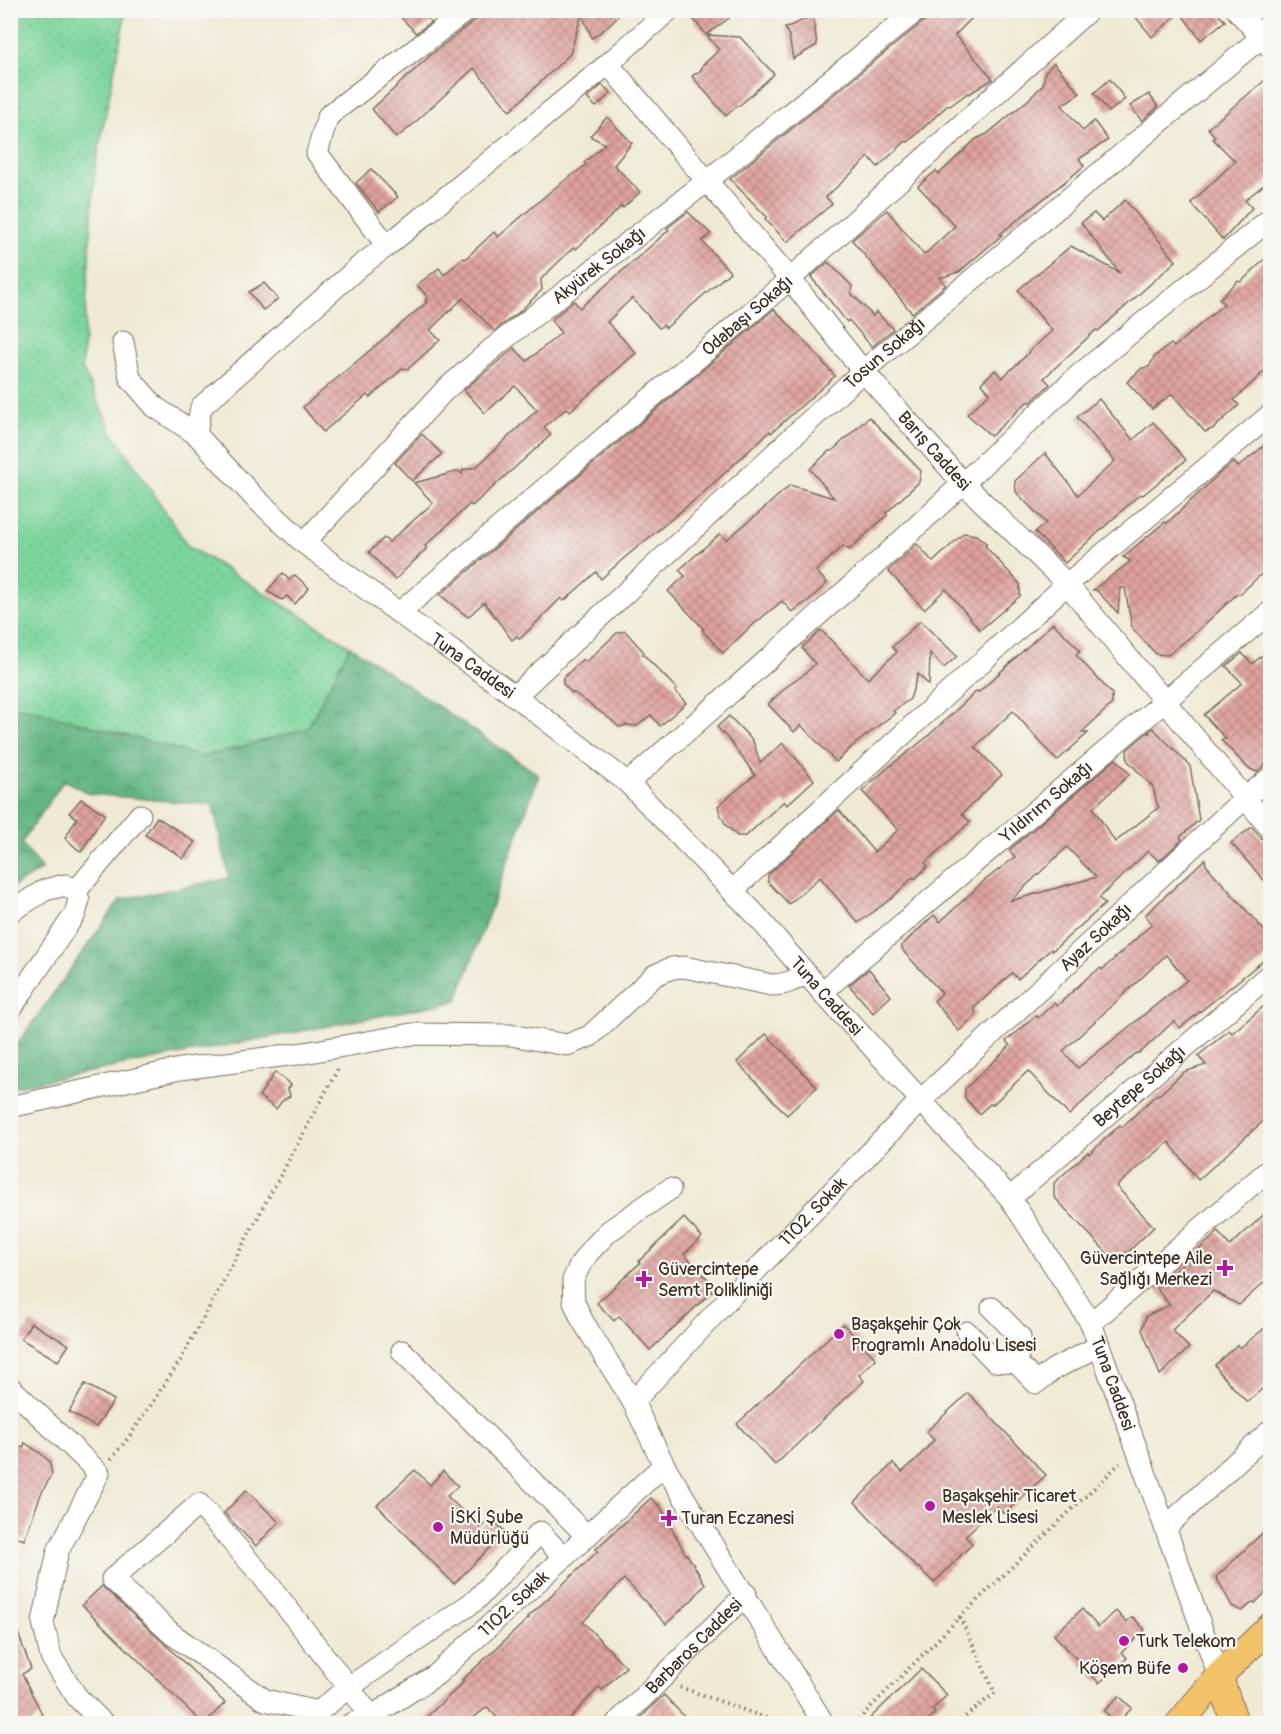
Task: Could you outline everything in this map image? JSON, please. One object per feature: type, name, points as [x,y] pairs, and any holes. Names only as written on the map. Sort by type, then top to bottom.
[{"type":"main road","points":[[1179,1724],[1219,1676],[1270,1627]]},
{"type":"main road","name":"Tuna Caddesi","points":[[1219,1676],[1235,1724]]},
{"type":"street","points":[[387,246],[317,153],[328,116],[467,10]]},
{"type":"street","points":[[196,434],[201,407],[361,265],[608,64],[643,20],[669,10]]},
{"type":"street","name":"Akyürek Sokağı","points":[[304,543],[444,391],[493,348],[707,182],[917,10]]},
{"type":"street","name":"Odabaşı Sokağı","points":[[399,613],[790,279],[1089,10]]},
{"type":"street","points":[[1237,10],[1268,38]]},
{"type":"street","name":"Tosun Sokağı","points":[[515,696],[863,371],[1268,38]]},
{"type":"street","name":"Barış Caddesi","points":[[608,64],[790,279],[863,371],[963,483],[1066,584],[1270,828]]},
{"type":"street","points":[[628,783],[885,556],[1078,375],[1270,219]]},
{"type":"street","name":"Tuna Caddesi","points":[[123,342],[130,378],[155,407],[196,434],[253,496],[304,543],[515,696],[628,783],[756,915],[822,992],[1010,1198],[1091,1323],[1219,1676]]},
{"type":"street","points":[[732,891],[1066,584],[1270,415]]},
{"type":"street","name":"Yıldırım Sokağı","points":[[822,992],[1270,612]]},
{"type":"street","name":"Ayaz Sokağı","points":[[921,1100],[1245,798],[1270,778]]},
{"type":"street","points":[[76,891],[140,814]]},
{"type":"street","points":[[10,912],[45,890],[65,885],[76,891],[79,900],[75,914],[10,1010]]},
{"type":"street","points":[[10,1107],[180,1068],[304,1053],[412,1034],[510,1035],[567,1045],[590,1036],[656,975],[672,968],[684,967],[772,985],[782,985],[806,973]]},
{"type":"street","name":"Beytepe Sokağı","points":[[1010,1198],[1270,974]]},
{"type":"street","name":"1102. Sokak","points":[[633,1402],[733,1294],[921,1100]]},
{"type":"street","points":[[1091,1323],[1270,1168]]},
{"type":"street","points":[[670,1190],[609,1231],[598,1241],[580,1265],[573,1280],[573,1293],[578,1312],[633,1402],[664,1465],[746,1594],[824,1724]]},
{"type":"street","points":[[992,1308],[1020,1337],[1017,1363]]},
{"type":"street","points":[[967,1332],[995,1361],[1017,1363],[1036,1383],[1054,1369],[1099,1346]]},
{"type":"street","points":[[402,1351],[587,1536]]},
{"type":"street","points":[[10,1387],[99,1473],[58,1551],[43,1622],[51,1657],[77,1697],[104,1724]]},
{"type":"street","points":[[1165,1528],[1270,1431]]},
{"type":"street","name":"1102. Sokak","points":[[351,1724],[374,1720],[436,1675],[664,1465]]},
{"type":"street","points":[[374,1720],[349,1688],[263,1577],[199,1504],[112,1579],[171,1634],[265,1700],[318,1712],[349,1688],[476,1600],[540,1532],[564,1558]]},
{"type":"street","name":"Barbaros Caddesi","points":[[616,1724],[746,1594]]},
{"type":"path","points":[[99,1473],[129,1437],[180,1361],[351,1044]]},
{"type":"path","points":[[854,1724],[960,1617],[1136,1448]]},
{"type":"path","points":[[956,1724],[995,1693],[960,1617]]},
{"type":"path","points":[[660,1680],[783,1724]]},
{"type":"green space","points":[[11,11],[126,11],[95,168],[82,368],[111,430],[188,546],[350,646],[307,729],[203,757],[23,707],[11,711]]},
{"type":"green space","points":[[350,646],[539,775],[457,1001],[11,1087],[11,1053],[120,900],[229,878],[213,805],[90,794],[64,780],[21,843],[42,869],[11,888],[11,711],[23,707],[203,757],[307,729]]},
{"type":"building","points":[[394,10],[421,10],[431,22],[416,33]]},
{"type":"building","points":[[481,10],[624,10],[592,38],[582,14],[570,54],[510,111],[474,68],[396,138],[372,109],[434,52],[475,20]]},
{"type":"building","points":[[686,10],[740,10],[706,35]]},
{"type":"building","points":[[933,10],[980,10],[955,35],[993,79],[950,106],[948,105],[878,167],[869,157],[826,197],[832,204],[787,242],[765,219],[767,217],[730,179],[925,20]]},
{"type":"building","points":[[1130,10],[1214,10],[1225,21],[1201,40],[1180,12],[1152,37]]},
{"type":"building","points":[[813,16],[817,45],[793,59],[789,36],[785,28]]},
{"type":"building","points":[[707,35],[740,37],[774,74],[726,116],[692,76],[701,70],[703,65],[719,50]]},
{"type":"building","points":[[1054,63],[1080,93],[1062,105],[1083,131],[1094,121],[1108,140],[1079,159],[1084,166],[1000,234],[1002,235],[959,272],[939,278],[946,285],[912,313],[852,240],[887,210],[924,255],[955,226],[918,186],[936,171],[939,174],[976,139],[987,134],[1028,100],[1043,85],[1045,72]]},
{"type":"building","points":[[1270,76],[1270,180],[1245,200],[1252,208],[1223,240],[1191,203],[1235,161],[1213,139],[1215,137],[1208,128]]},
{"type":"building","points":[[1110,79],[1125,99],[1109,112],[1094,93]]},
{"type":"building","points":[[602,85],[611,93],[596,107],[587,98]]},
{"type":"building","points":[[1149,94],[1158,107],[1142,121],[1130,106]]},
{"type":"building","points":[[607,117],[632,143],[614,165],[640,192],[576,249],[574,247],[541,279],[542,290],[518,313],[494,331],[463,298],[430,330],[440,340],[408,369],[403,368],[370,398],[367,395],[323,432],[303,407],[427,302],[425,300],[428,297],[417,285],[439,268],[444,275],[494,232],[498,237],[552,190],[586,165],[584,163],[605,144],[590,136]]},
{"type":"building","points":[[371,169],[398,197],[379,212],[356,183]]},
{"type":"building","points":[[1125,200],[1176,261],[1044,378],[1050,384],[991,436],[967,414],[990,393],[981,383],[995,370],[1002,378],[1052,331],[1018,290],[1071,246],[1120,273],[1081,223],[1094,213],[1102,221]]},
{"type":"building","points":[[688,212],[711,234],[702,241],[730,272],[666,328],[663,325],[659,328],[632,298],[607,322],[636,353],[570,411],[567,408],[544,427],[551,435],[472,506],[470,504],[425,546],[427,548],[395,580],[369,552],[384,538],[389,542],[433,503],[414,483],[459,471],[462,474],[463,470],[476,467],[537,410],[515,386],[485,413],[464,390],[514,348],[527,361],[561,333],[551,320],[574,301],[580,308],[669,230],[667,228]]},
{"type":"building","points":[[1270,254],[1270,366],[1234,400],[1239,405],[1214,428],[1205,432],[1172,394],[1152,409],[1127,382],[1142,368],[1149,367],[1155,356],[1171,344],[1174,347],[1224,304],[1219,299],[1238,281],[1241,282]]},
{"type":"building","points":[[828,262],[852,286],[851,293],[873,316],[876,312],[893,329],[872,347],[849,320],[847,322],[811,277]]},
{"type":"building","points":[[264,283],[278,299],[263,310],[249,292]]},
{"type":"building","points":[[774,309],[835,376],[771,433],[770,431],[702,494],[601,579],[596,572],[564,601],[561,598],[520,639],[517,636],[512,640],[484,602],[468,617],[440,595]]},
{"type":"building","points":[[1099,399],[1133,440],[1153,422],[1186,460],[1143,495],[1140,494],[1065,563],[1035,532],[1046,523],[1016,492],[1015,481],[1045,453],[1078,495],[1115,461],[1077,417]]},
{"type":"building","points":[[869,417],[921,471],[919,482],[849,550],[843,546],[816,571],[827,583],[809,600],[792,612],[782,601],[723,653],[668,591],[685,576],[679,570],[720,534],[726,540],[790,485],[834,498],[810,469]]},
{"type":"building","points":[[422,434],[442,454],[412,481],[395,463]]},
{"type":"building","points":[[1270,441],[1270,566],[1168,655],[1156,654],[1132,628],[1125,588],[1120,588],[1118,613],[1098,590],[1093,590],[1131,561],[1123,557],[1165,522],[1167,523],[1219,474],[1234,462],[1238,467]]},
{"type":"building","points":[[964,533],[976,535],[987,544],[985,546],[1020,584],[1020,596],[980,630],[946,589],[924,609],[888,571],[917,544],[933,562]]},
{"type":"building","points":[[283,573],[289,580],[295,575],[309,588],[295,604],[287,596],[282,600],[267,591]]},
{"type":"building","points":[[920,621],[957,656],[944,668],[930,653],[929,685],[918,674],[910,699],[893,711],[895,713],[836,762],[801,725],[794,732],[768,704],[815,664],[802,648],[821,630],[868,679],[897,652],[892,647]]},
{"type":"building","points":[[1053,623],[1080,650],[1076,655],[1112,694],[1112,704],[1081,733],[1088,733],[1057,761],[1013,711],[975,747],[1002,775],[962,814],[970,822],[925,863],[928,866],[915,879],[913,877],[892,898],[858,923],[820,877],[789,904],[768,882],[768,875],[839,810],[874,852],[898,830],[862,791],[927,737],[977,691],[979,692]]},
{"type":"building","points":[[625,631],[644,652],[643,654],[677,689],[675,691],[686,703],[660,726],[651,715],[637,726],[619,727],[573,694],[563,684],[563,678],[583,659],[586,662],[617,633]]},
{"type":"building","points":[[1270,649],[1270,760],[1257,772],[1248,768],[1221,740],[1226,739],[1204,715],[1242,683],[1226,666],[1242,653],[1252,664]]},
{"type":"building","points":[[729,716],[753,741],[760,763],[783,743],[814,780],[787,805],[784,801],[746,836],[737,836],[726,825],[718,806],[755,775],[717,727]]},
{"type":"building","points":[[1153,728],[1190,766],[1199,820],[1159,861],[1148,851],[1099,898],[1105,904],[1018,979],[1012,973],[974,1008],[976,1015],[959,1031],[934,1001],[942,993],[901,946],[934,915],[940,922],[984,881],[1015,857],[1009,850],[1116,759],[1130,774],[1093,808],[1115,842],[1159,807],[1153,787],[1128,761],[1127,750],[1148,732],[1150,734],[1149,731]],"holes":[[[1067,847],[1096,877],[1010,901]]]},
{"type":"building","points":[[81,799],[105,814],[81,852],[65,838],[77,818],[69,813]]},
{"type":"building","points":[[157,817],[195,842],[183,859],[145,835]]},
{"type":"building","points":[[1252,827],[1270,848],[1270,887],[1231,843]]},
{"type":"building","points":[[1205,859],[1206,865],[1270,937],[1270,955],[1180,1028],[1174,1021],[1069,1115],[1028,1071],[992,1105],[990,1104],[979,1114],[965,1098],[965,1089],[1010,1046],[1006,1041],[1036,1016],[1038,1018],[1054,1003],[1057,1006],[1088,977],[1101,968],[1102,970],[1152,924],[1145,915]],"holes":[[[1166,955],[1187,980],[1078,1068],[1063,1051]]]},
{"type":"building","points":[[869,969],[891,996],[873,1013],[849,985]]},
{"type":"building","points":[[1270,1001],[1270,1115],[1198,1180],[1169,1142],[1116,1186],[1154,1227],[1128,1252],[1110,1256],[1054,1197],[1054,1183],[1184,1072],[1206,1065],[1198,1056],[1229,1030],[1232,1033]]},
{"type":"building","points":[[766,1034],[817,1087],[787,1115],[737,1062]]},
{"type":"building","points":[[275,1072],[291,1085],[288,1089],[290,1096],[276,1109],[259,1096]]},
{"type":"building","points":[[1270,1209],[1270,1277],[1239,1305],[1213,1291],[1172,1330],[1189,1348],[1160,1375],[1142,1329],[1146,1316],[1170,1305],[1156,1288],[1218,1232],[1230,1246]]},
{"type":"building","name":"Güvercintepe Semt Polikliniği","points":[[684,1218],[702,1237],[684,1254],[716,1288],[650,1350],[619,1316],[614,1321],[597,1303]]},
{"type":"building","points":[[31,1323],[69,1345],[58,1361],[21,1339]]},
{"type":"building","points":[[843,1324],[876,1359],[859,1375],[864,1381],[775,1465],[737,1424]]},
{"type":"building","points":[[1270,1324],[1270,1382],[1247,1402],[1215,1365],[1237,1345],[1240,1348]]},
{"type":"building","points":[[85,1384],[114,1400],[96,1427],[69,1412]]},
{"type":"building","points":[[968,1393],[1046,1475],[1004,1514],[997,1506],[965,1536],[972,1544],[934,1583],[855,1502],[893,1463],[902,1472],[916,1460],[934,1440],[926,1432]]},
{"type":"building","points":[[10,1441],[23,1448],[25,1443],[40,1453],[49,1461],[52,1474],[41,1494],[24,1540],[10,1534]]},
{"type":"building","name":"İSKİ Şube Müdürlüğü","points":[[415,1470],[430,1485],[443,1471],[458,1486],[447,1496],[480,1528],[492,1518],[505,1532],[454,1584],[377,1505]]},
{"type":"building","points":[[246,1490],[279,1522],[256,1546],[224,1513]]},
{"type":"building","points":[[651,1498],[660,1506],[686,1555],[705,1584],[693,1599],[666,1624],[624,1579],[583,1622],[626,1667],[602,1690],[599,1687],[565,1724],[503,1724],[487,1707],[466,1724],[419,1724],[598,1551],[596,1549]]},
{"type":"building","points":[[1270,1526],[1270,1588],[1255,1603],[1253,1602],[1242,1611],[1232,1606],[1216,1577]]},
{"type":"building","points":[[102,1586],[225,1703],[203,1724],[82,1605]]},
{"type":"building","points":[[1082,1609],[1098,1627],[1116,1611],[1126,1622],[1133,1617],[1145,1630],[1122,1652],[1127,1658],[1099,1683],[1054,1635]]},
{"type":"building","points":[[10,1619],[13,1619],[31,1669],[22,1674],[42,1714],[30,1724],[16,1724],[10,1715]]},
{"type":"building","points":[[921,1669],[947,1695],[932,1710],[935,1713],[924,1724],[864,1724]]},
{"type":"building","points":[[664,1695],[691,1724],[635,1724],[655,1703]]},
{"type":"building","points":[[1119,1696],[1132,1708],[1117,1723],[1104,1711]]},
{"type":"place","name":"Güvercintepe Aile Sağlığı Merkezi","points":[[1225,1268]]},
{"type":"place","name":"Güvercintepe Semt Polikliniği","points":[[644,1279]]},
{"type":"place","name":"Başakşehir Çok Programlı Anadolu Lisesi","points":[[839,1334]]},
{"type":"place","name":"Başakşehir Ticaret Meslek Lisesi","points":[[930,1506]]},
{"type":"place","name":"Turan Eczanesi","points":[[669,1518]]},
{"type":"place","name":"İSKİ Şube Müdürlüğü","points":[[438,1527]]},
{"type":"place","name":"Turk Telekom","points":[[1124,1641]]},
{"type":"place","name":"Köşem Büfe","points":[[1183,1668]]}]
